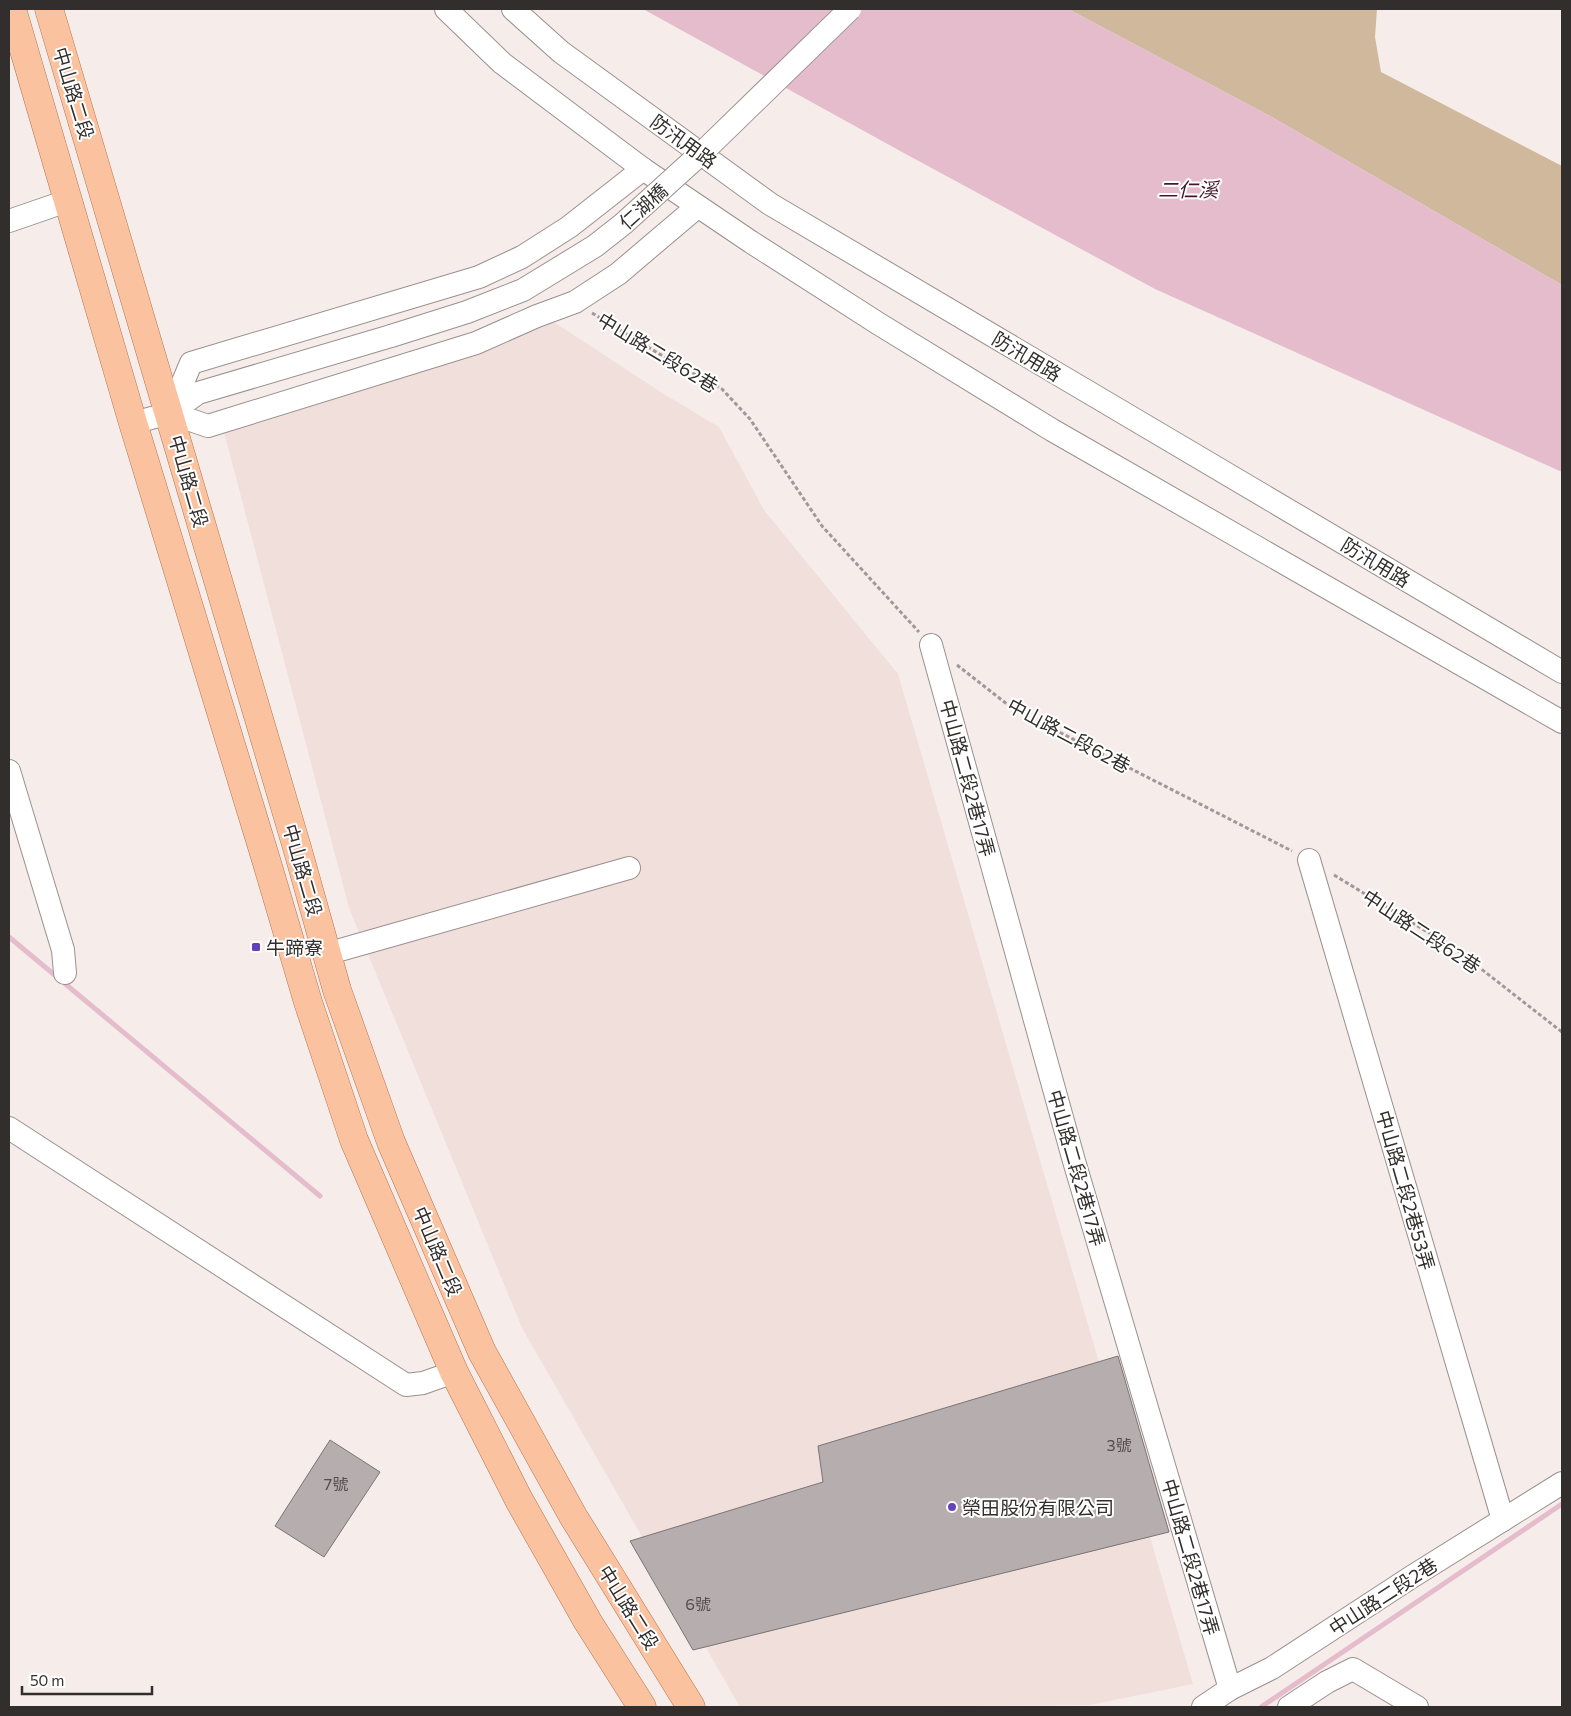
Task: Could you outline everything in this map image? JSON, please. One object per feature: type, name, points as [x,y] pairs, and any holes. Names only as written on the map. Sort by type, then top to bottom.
[{"type":"main road","name":"中山路二段","points":[[12,9],[67,202],[268,863],[311,1012],[354,1140],[454,1372],[519,1500],[588,1622],[642,1707]]},
{"type":"main road","name":"中山路二段","points":[[49,9],[170,413],[298,851],[326,954],[391,1142],[482,1352],[573,1516],[691,1707]]},
{"type":"street","points":[[446,9],[502,63],[643,169],[697,207],[879,324],[1052,430],[1562,722]]},
{"type":"street","name":"防汛用路","points":[[513,9],[560,52],[770,204],[1562,672]]},
{"type":"street","name":"仁湖橋","points":[[170,413],[198,393],[467,312],[523,290],[594,246],[623,224],[700,155],[850,9]]},
{"type":"street","points":[[133,423],[170,413],[191,363],[480,277],[522,257],[570,228],[643,169]]},
{"type":"street","points":[[9,221],[67,202]]},
{"type":"street","name":"中山路二段62巷","points":[[170,413],[208,426],[476,343],[537,316],[575,302],[618,274],[697,207]]},
{"type":"street","name":"中山路二段2巷17弄","points":[[931,645],[1074,1161],[1230,1689]]},
{"type":"street","points":[[9,771],[63,950],[65,973]]},
{"type":"street","name":"中山路二段2巷53弄","points":[[1309,860],[1503,1520]]},
{"type":"street","points":[[326,954],[629,868]]},
{"type":"street","points":[[9,1128],[406,1385],[423,1383],[454,1372]]},
{"type":"street","name":"中山路二段2巷","points":[[1203,1707],[1230,1689],[1272,1668],[1413,1576],[1562,1483]]},
{"type":"street","points":[[1289,1707],[1328,1682],[1353,1669],[1417,1707]]},
{"type":"path","name":"中山路二段62巷","points":[[575,302],[676,364],[722,389],[750,419],[822,526],[931,645],[1012,708],[1309,860],[1457,950],[1562,1032]]},
{"type":"shaded area","points":[[1068,9],[1377,9],[1375,37],[1381,72],[1562,166],[1562,285],[1270,116]]},
{"type":"shaded area","points":[[552,321],[664,394],[719,427],[764,510],[898,674],[1193,1684],[1090,1705],[740,1707],[522,1328],[349,908],[224,432]]},
{"type":"water","name":"二仁溪","points":[[643,9],[1068,9],[1270,116],[1562,285],[1562,472],[1155,289]]},
{"type":"building","name":"榮田股份有限公司","points":[[1118,1356],[1169,1532],[693,1650],[630,1541],[823,1482],[818,1446]]},
{"type":"building","points":[[330,1440],[380,1472],[324,1557],[275,1526]]},
{"type":"waterway","points":[[9,937],[320,1196]]},
{"type":"waterway","points":[[1261,1707],[1562,1504]]},
{"type":"place","name":"牛蹄寮","points":[[256,947]]},
{"type":"place","name":"榮田股份有限公司","points":[[952,1507]]}]
